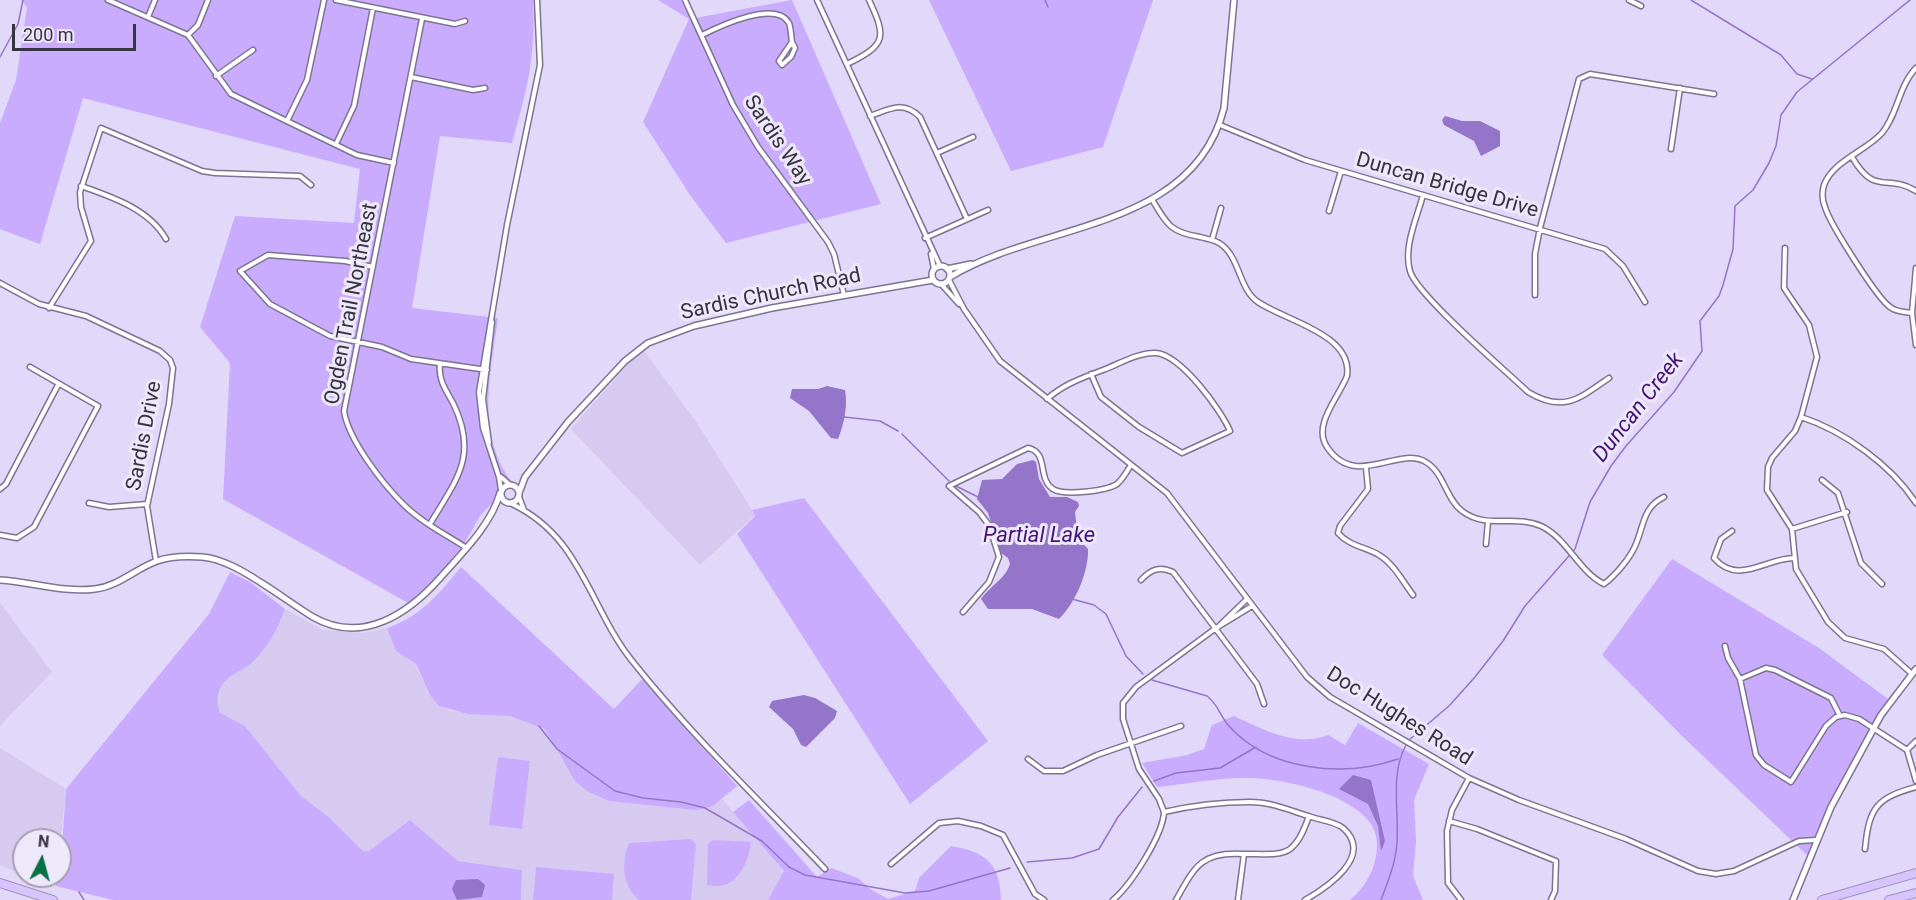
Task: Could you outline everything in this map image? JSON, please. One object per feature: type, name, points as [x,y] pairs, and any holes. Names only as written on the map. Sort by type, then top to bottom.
[{"type":"highway","points":[[1822,900],[1916,873]]},
{"type":"highway","points":[[0,883],[53,900]]},
{"type":"highway","points":[[1889,900],[1916,893]]},
{"type":"street","points":[[108,0],[188,35],[231,94],[357,155],[394,163]]},
{"type":"street","points":[[148,17],[154,0]]},
{"type":"street","points":[[188,35],[198,25],[208,0]]},
{"type":"street","points":[[287,121],[308,80],[324,0]]},
{"type":"street","points":[[336,0],[422,19],[454,24],[465,21]]},
{"type":"street","points":[[537,0],[540,65],[518,166],[492,316],[480,409],[501,491],[508,503],[525,510],[566,546],[634,664],[825,869]]},
{"type":"street","name":"Sardis Way","points":[[685,0],[734,105],[758,147],[831,248],[844,296]]},
{"type":"street","points":[[817,0],[925,237],[935,272],[941,284],[990,259]]},
{"type":"street","points":[[847,64],[872,52],[882,34],[880,24],[868,0]]},
{"type":"street","points":[[935,272],[990,259],[1101,222],[1153,201],[1200,156],[1220,125],[1234,0]]},
{"type":"street","points":[[1629,0],[1641,6]]},
{"type":"street","points":[[702,35],[752,10],[766,7],[778,10],[789,21],[795,48],[791,57],[782,65],[778,61],[792,42]]},
{"type":"street","points":[[336,144],[354,106],[373,8]]},
{"type":"street","name":"Ogden Trail Northeast","points":[[422,19],[345,411],[346,426],[403,504],[465,547]]},
{"type":"street","points":[[216,76],[253,50]]},
{"type":"street","points":[[1912,313],[1897,311],[1881,298],[1824,206],[1824,187],[1827,178],[1870,145],[1882,132],[1889,122],[1902,87],[1916,68]]},
{"type":"street","points":[[1535,295],[1534,254],[1576,84],[1582,75],[1590,74],[1714,94]]},
{"type":"street","points":[[411,78],[473,90],[485,88]]},
{"type":"street","points":[[1671,149],[1680,88]]},
{"type":"street","points":[[870,116],[897,106],[913,110],[920,117],[967,219]]},
{"type":"street","name":"Duncan Bridge Drive","points":[[1220,125],[1341,171],[1605,249],[1623,266],[1645,302]]},
{"type":"street","points":[[49,308],[91,241],[79,200],[81,186],[101,128],[197,169],[215,173],[300,176],[311,185]]},
{"type":"street","points":[[937,153],[973,137]]},
{"type":"street","points":[[1852,157],[1859,170],[1873,182],[1904,185],[1916,191]]},
{"type":"street","points":[[1329,211],[1341,171]]},
{"type":"street","points":[[81,186],[123,201],[161,231],[166,239]]},
{"type":"street","points":[[1423,195],[1409,247],[1410,271],[1414,282],[1436,305],[1528,392],[1539,398],[1558,403],[1572,402],[1609,378]]},
{"type":"street","points":[[1153,201],[1168,226],[1180,234],[1222,244],[1231,256],[1251,297],[1328,338],[1340,348],[1349,368],[1324,422],[1325,445],[1337,459],[1366,468],[1408,459],[1425,461],[1437,474],[1452,502],[1469,516],[1488,522],[1526,521],[1543,527],[1598,581],[1604,584],[1635,546],[1646,511],[1655,501],[1664,497]]},
{"type":"street","points":[[1212,240],[1221,208]]},
{"type":"street","points":[[925,237],[988,210]]},
{"type":"street","points":[[1785,248],[1782,273],[1784,288],[1809,325],[1817,357],[1802,417],[1795,431],[1772,458],[1766,478],[1771,499],[1792,529],[1794,558],[1802,580],[1835,630],[1851,640],[1884,649],[1914,671],[1873,729],[1816,840],[1793,899]]},
{"type":"street","points":[[373,267],[345,261],[268,255],[240,271],[270,303],[330,336],[382,347],[411,360],[484,370]]},
{"type":"street","points":[[1916,268],[1912,313],[1916,345]]},
{"type":"street","points":[[947,269],[949,278]]},
{"type":"street","name":"Sardis Church Road","points":[[519,495],[525,477],[595,392],[625,361],[648,343],[663,336],[720,320],[905,284],[935,272]]},
{"type":"street","name":"Doc Hughes Road","points":[[949,278],[964,309]]},
{"type":"street","name":"Sardis Drive","points":[[0,283],[49,308],[86,316],[160,351],[170,360],[173,368],[169,404],[147,504],[156,561]]},
{"type":"street","name":"Doc Hughes Road","points":[[941,284],[964,309],[1000,361],[1167,493],[1183,511],[1307,677],[1330,697],[1469,778],[1519,800],[1626,839],[1698,871],[1716,874],[1734,871],[1799,841],[1816,840]]},
{"type":"street","points":[[1047,399],[1062,386],[1091,374],[1145,354],[1157,353],[1174,360],[1218,406],[1230,431],[1182,453],[1139,427],[1101,397],[1091,374]]},
{"type":"street","points":[[430,524],[463,468],[465,454],[456,411],[440,379],[440,364]]},
{"type":"street","points":[[0,535],[17,538],[34,527],[98,406],[30,368]]},
{"type":"street","points":[[0,489],[6,484],[58,385]]},
{"type":"street","points":[[1802,417],[1831,428],[1882,465],[1902,483],[1916,503]]},
{"type":"street","points":[[963,612],[989,582],[999,557],[988,525],[979,512],[949,486],[1028,448],[1035,449],[1040,456],[1049,484],[1054,490],[1064,492],[1105,489],[1117,483],[1131,465]]},
{"type":"street","points":[[1366,468],[1368,489],[1340,526],[1338,533],[1346,541],[1379,555],[1413,595]]},
{"type":"street","points":[[497,471],[519,495],[525,510]]},
{"type":"street","name":"Sardis Church Road","points":[[501,491],[525,477]]},
{"type":"street","points":[[1822,480],[1838,493],[1861,563],[1881,584]]},
{"type":"street","points":[[0,580],[71,590],[97,589],[124,580],[156,561],[176,556],[204,557],[230,565],[315,618],[336,626],[375,625],[406,611],[422,598],[494,509],[501,491]]},
{"type":"street","points":[[494,509],[519,495]]},
{"type":"street","points":[[89,503],[109,507],[147,504]]},
{"type":"street","points":[[1792,529],[1846,512]]},
{"type":"street","points":[[1486,544],[1488,522]]},
{"type":"street","points":[[1731,531],[1721,539],[1714,558],[1726,567],[1748,571],[1777,560],[1794,558]]},
{"type":"street","points":[[1141,580],[1153,569],[1165,568],[1173,572],[1257,684],[1264,704]]},
{"type":"street","points":[[1113,900],[1121,894],[1160,832],[1164,812],[1159,799],[1139,769],[1131,744],[1122,711],[1127,696],[1216,628],[1247,599]]},
{"type":"street","points":[[1216,628],[1252,606]]},
{"type":"street","points":[[1725,646],[1728,658],[1740,679],[1756,755],[1764,765],[1791,782],[1826,726],[1840,716],[1859,719],[1907,750],[1916,781]]},
{"type":"street","points":[[1740,679],[1766,668],[1775,670],[1831,698],[1840,716]]},
{"type":"street","points":[[1028,759],[1044,771],[1063,771],[1084,759],[1181,726]]},
{"type":"street","points":[[1907,750],[1916,741]]},
{"type":"street","points":[[1461,900],[1448,883],[1449,821],[1469,778]]},
{"type":"street","points":[[1865,849],[1868,822],[1877,805],[1893,794],[1916,787]]},
{"type":"street","points":[[1164,812],[1251,802],[1278,806],[1342,828],[1350,839],[1353,849],[1346,869],[1326,888],[1305,900]]},
{"type":"street","points":[[1176,900],[1199,864],[1223,853],[1281,854],[1293,849],[1302,837],[1309,816]]},
{"type":"street","points":[[891,864],[939,823],[958,821],[981,826],[1003,835],[1035,894],[1044,900]]},
{"type":"street","points":[[1449,821],[1477,829],[1556,861],[1555,891],[1551,900]]},
{"type":"street","points":[[1238,900],[1244,854]]},
{"type":"shaded area","points":[[21,0],[533,0],[532,56],[512,143],[440,136],[412,308],[498,318],[488,403],[489,424],[500,463],[512,482],[480,516],[453,564],[410,604],[223,499],[230,363],[200,327],[235,216],[354,223],[360,169],[83,98],[40,244],[0,229],[0,123],[16,80],[27,7]]},
{"type":"shaded area","points":[[658,0],[681,0],[690,19],[792,0],[881,204],[726,243],[690,195],[643,122],[689,19]]},
{"type":"shaded area","points":[[929,0],[1153,0],[1103,147],[1011,171]]},
{"type":"shaded area","points":[[642,348],[697,423],[755,515],[700,565],[571,429]]},
{"type":"shaded area","points":[[804,498],[988,741],[910,804],[737,534],[755,516],[752,510]]},
{"type":"shaded area","points":[[1672,559],[1819,648],[1892,702],[1844,784],[1810,858],[1682,736],[1602,655]]},
{"type":"shaded area","points":[[461,567],[614,709],[642,679],[737,786],[713,806],[697,810],[609,801],[587,791],[575,781],[545,729],[510,716],[468,714],[439,706],[430,695],[416,664],[396,651],[387,628],[419,611],[437,595]]},
{"type":"shaded area","points":[[230,572],[250,582],[285,609],[275,632],[261,653],[222,685],[218,706],[220,713],[245,726],[301,796],[330,818],[363,851],[369,851],[410,820],[458,861],[522,870],[521,900],[113,900],[64,888],[72,888],[72,828],[63,828],[66,789],[209,614]]},
{"type":"shaded area","points":[[0,603],[52,672],[0,726]]},
{"type":"shaded area","points":[[285,609],[323,630],[363,633],[387,628],[396,650],[415,664],[430,695],[450,711],[510,716],[546,729],[562,760],[712,806],[722,799],[780,866],[784,875],[768,900],[521,900],[522,870],[458,861],[410,820],[369,851],[363,851],[330,818],[301,796],[245,726],[231,721],[220,713],[218,707],[222,684],[250,663],[264,648],[280,623]]},
{"type":"shaded area","points":[[1234,716],[1280,735],[1304,739],[1328,735],[1345,745],[1358,723],[1429,764],[1414,800],[1416,841],[1413,876],[1423,900],[1350,900],[1370,875],[1377,844],[1373,828],[1362,814],[1346,803],[1326,794],[1284,782],[1249,778],[1157,787],[1142,763],[1187,755],[1204,749],[1212,725]]},
{"type":"shaded area","points":[[0,748],[66,789],[62,828],[12,828],[12,870],[0,865]]},
{"type":"shaded area","points":[[498,757],[530,761],[522,829],[489,825]]},
{"type":"shaded area","points":[[749,800],[817,877],[831,868],[858,878],[870,889],[888,899],[915,891],[919,878],[951,846],[973,852],[989,861],[998,877],[1001,900],[768,900],[784,871],[733,812]]},
{"type":"shaded area","points":[[691,839],[696,844],[691,900],[639,900],[626,881],[624,866],[629,843]]},
{"type":"shaded area","points":[[713,840],[751,842],[743,868],[732,881],[725,885],[707,885],[708,844]]},
{"type":"shaded area","points":[[536,867],[614,874],[612,900],[533,900]]},
{"type":"water","points":[[1445,116],[1462,121],[1480,121],[1500,131],[1500,146],[1481,156],[1474,141],[1444,125],[1442,120]]},
{"type":"water","points":[[827,386],[845,390],[845,415],[838,439],[831,438],[809,411],[790,398],[792,389],[818,389]]},
{"type":"water","name":"Partial Lake","points":[[1033,460],[1036,462],[1039,479],[1050,497],[1067,497],[1078,502],[1079,506],[1075,512],[1078,538],[1088,549],[1088,558],[1080,587],[1059,619],[1032,609],[988,609],[981,599],[1005,574],[1010,564],[1008,558],[1001,553],[988,513],[977,499],[982,480],[1002,479],[1017,464]]},
{"type":"water","points":[[804,695],[815,698],[837,711],[835,718],[806,747],[801,745],[793,729],[769,707],[772,701]]},
{"type":"water","points":[[1353,775],[1371,780],[1385,841],[1381,851],[1378,826],[1368,804],[1339,789]]},
{"type":"water","points":[[478,879],[485,885],[482,897],[457,900],[452,889],[456,880]]},
{"type":"waterway","points":[[0,57],[18,24],[23,0]]},
{"type":"waterway","points":[[1045,0],[1048,7]]},
{"type":"waterway","points":[[1691,0],[1781,55],[1797,74],[1812,79]]},
{"type":"waterway","name":"Duncan Creek","points":[[1409,740],[1449,706],[1475,677],[1503,641],[1525,606],[1575,549],[1590,502],[1611,466],[1674,392],[1702,351],[1700,321],[1719,296],[1723,285],[1733,249],[1735,206],[1753,190],[1769,163],[1776,146],[1781,115],[1797,92],[1910,0]]},
{"type":"waterway","points":[[844,417],[880,421],[898,431]]},
{"type":"waterway","points":[[902,434],[949,481]]},
{"type":"waterway","points":[[956,486],[978,497]]},
{"type":"waterway","points":[[1072,599],[1094,605],[1106,614],[1126,656],[1143,674]]},
{"type":"waterway","points":[[1152,680],[1207,696],[1229,726],[1246,741],[1265,753],[1286,761],[1331,769],[1377,765],[1398,759]]},
{"type":"waterway","points":[[539,726],[557,749],[615,791],[705,808],[762,841],[789,867],[805,875],[905,893],[929,891],[1010,868]]},
{"type":"waterway","name":"Duncan Creek","points":[[1381,900],[1396,849],[1398,768],[1406,745]]},
{"type":"waterway","points":[[1154,781],[1176,773],[1220,768],[1256,747]]},
{"type":"waterway","points":[[1027,862],[1072,858],[1099,849],[1118,817],[1142,787]]},
{"type":"waterway","points":[[79,892],[84,900]]}]
